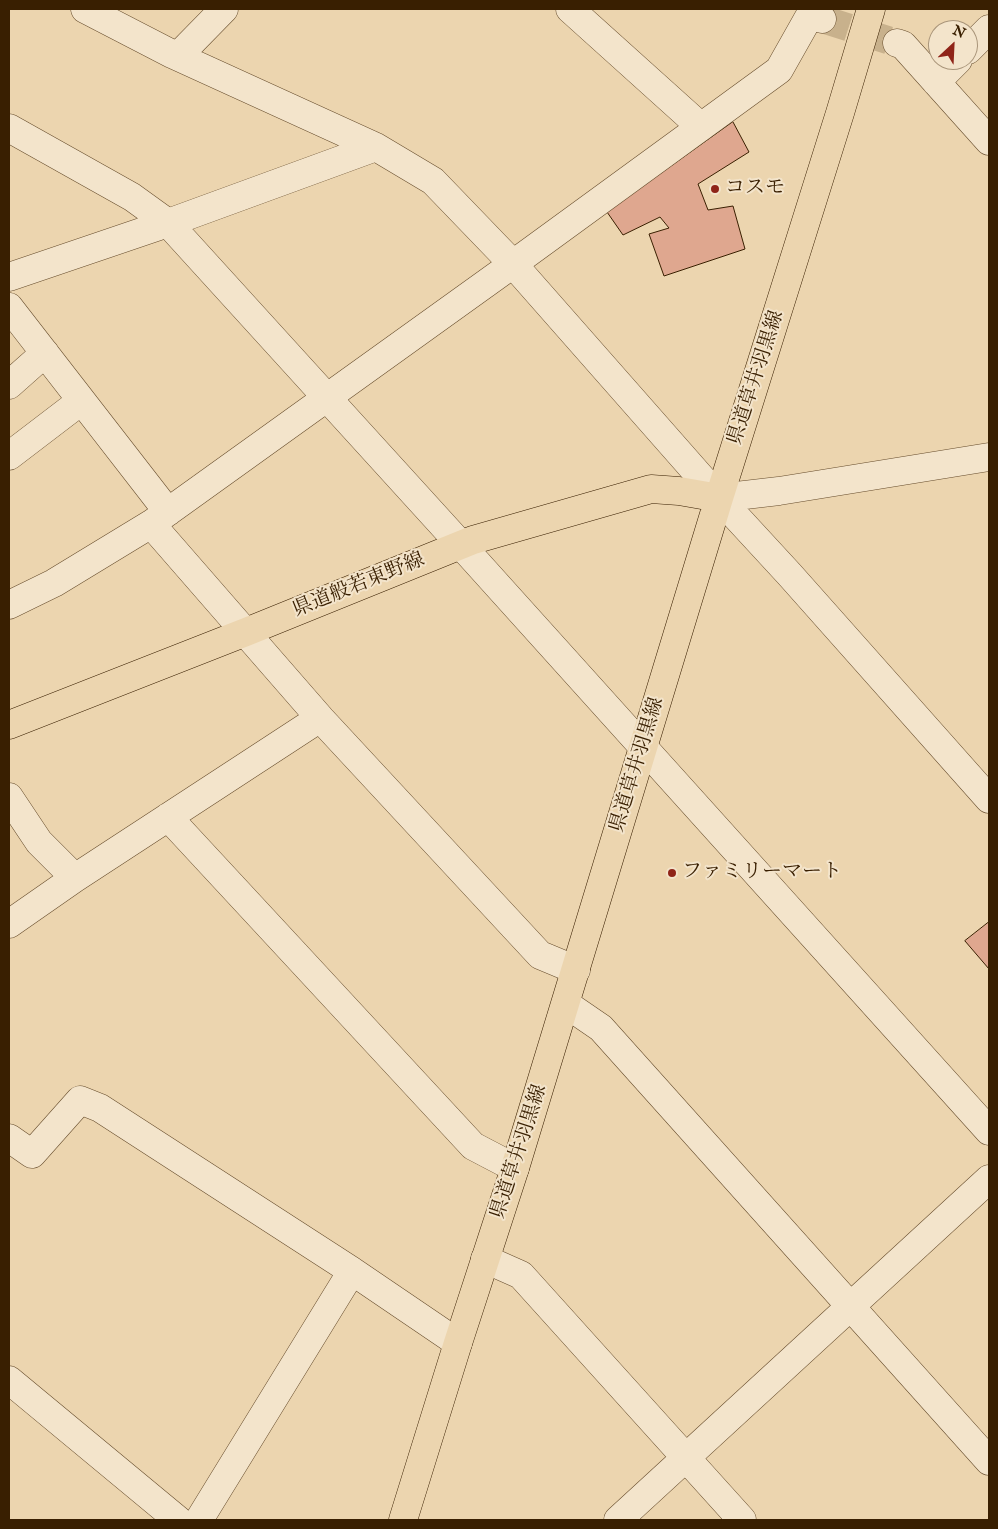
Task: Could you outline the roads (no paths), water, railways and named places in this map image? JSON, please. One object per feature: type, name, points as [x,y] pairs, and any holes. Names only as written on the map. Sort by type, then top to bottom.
[{"type":"main road","name":"県道草井羽黒線","points":[[403,1520],[458,1343],[516,1168],[719,498],[871,9]]},
{"type":"main road","name":"県道般若東野線","points":[[9,725],[473,540],[651,489],[679,491],[719,498]]},
{"type":"street","points":[[85,9],[178,56],[376,147],[433,181],[513,264],[719,498],[797,582],[989,799]]},
{"type":"street","points":[[178,56],[224,9]]},
{"type":"street","points":[[570,9],[701,127]]},
{"type":"street","points":[[9,605],[54,583],[160,518],[779,70],[815,14]]},
{"type":"street","points":[[978,40],[989,29]]},
{"type":"street","points":[[897,43],[904,45],[989,141]]},
{"type":"street","points":[[936,82],[948,70]]},
{"type":"street","points":[[9,128],[132,197],[168,223],[989,1131]]},
{"type":"street","points":[[9,276],[168,223],[376,147]]},
{"type":"street","points":[[9,307],[81,401],[160,518],[246,632],[320,718],[540,956],[576,970]]},
{"type":"street","points":[[9,385],[45,354]]},
{"type":"street","points":[[9,456],[81,401]]},
{"type":"street","points":[[719,498],[779,491],[989,457]]},
{"type":"street","points":[[9,924],[75,878],[320,718]]},
{"type":"street","points":[[9,797],[39,842],[75,878]]},
{"type":"street","points":[[168,817],[473,1146],[516,1168]]},
{"type":"street","points":[[566,1004],[601,1028],[989,1461]]},
{"type":"street","points":[[9,1138],[32,1154],[80,1100],[100,1108],[352,1271],[458,1343]]},
{"type":"street","points":[[618,1520],[989,1179]]},
{"type":"street","points":[[485,1259],[521,1275],[742,1520]]},
{"type":"street","points":[[200,1520],[352,1271]]},
{"type":"street","points":[[9,1380],[178,1520]]},
{"type":"tunnel","points":[[822,19],[897,43]]},
{"type":"place","name":"コスモ","points":[[715,189]]},
{"type":"place","name":"ファミリーマート","points":[[672,873]]}]
